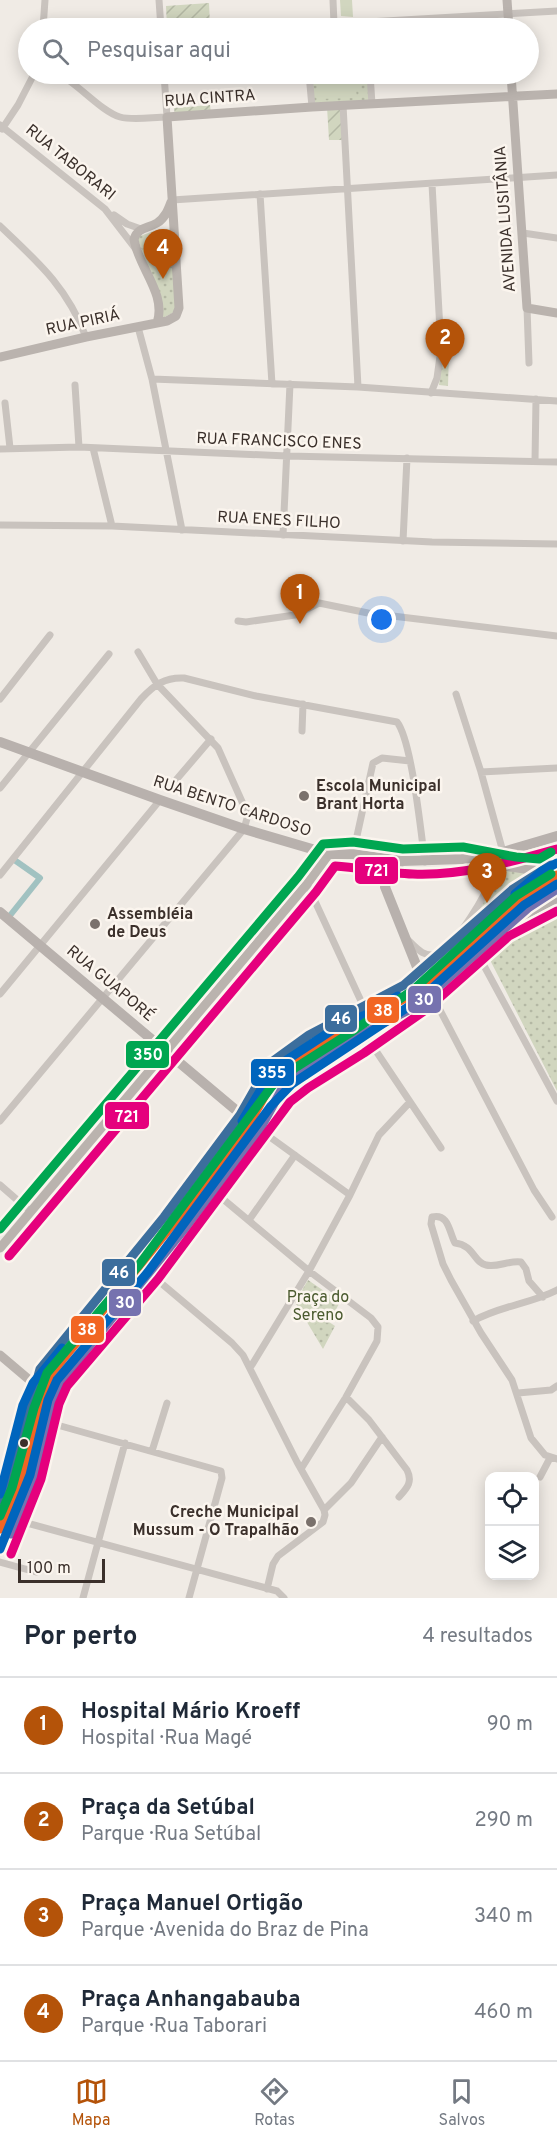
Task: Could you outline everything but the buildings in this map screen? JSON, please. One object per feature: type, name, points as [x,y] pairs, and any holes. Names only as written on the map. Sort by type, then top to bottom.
[{"type":"main road","name":"RUA BENTO CARDOSO","points":[[0,742],[244,829],[329,854],[353,854],[425,862],[462,859]]},
{"type":"main road","points":[[462,859],[503,852],[557,836]]},
{"type":"main road","points":[[462,859],[542,872]]},
{"type":"main road","points":[[402,861],[386,879],[386,887],[422,978],[430,991]]},
{"type":"main road","points":[[0,1494],[23,1405],[33,1383],[152,1241],[244,1117],[269,1076],[279,1065],[334,1029],[398,996],[422,978],[478,925],[542,872],[557,863]]},
{"type":"main road","points":[[0,1550],[30,1475],[52,1391],[63,1371],[148,1272],[271,1106],[292,1084],[430,991],[524,905],[557,884]]},
{"type":"main road","points":[[502,926],[557,898]]},
{"type":"main road","name":"RUA GUAPORÉ","points":[[0,912],[256,1127]]},
{"type":"street","points":[[44,18],[45,0]]},
{"type":"street","points":[[159,0],[160,18]]},
{"type":"street","points":[[333,0],[334,18]]},
{"type":"street","points":[[507,0],[508,18]]},
{"type":"street","points":[[457,18],[557,11]]},
{"type":"street","points":[[1,128],[29,84]]},
{"type":"street","name":"RUA CINTRA","points":[[75,84],[120,117],[167,117],[557,94]]},
{"type":"street","points":[[165,84],[176,238]]},
{"type":"street","points":[[310,84],[312,107]]},
{"type":"street","points":[[371,84],[372,104]]},
{"type":"street","name":"AVENIDA LUSITÂNIA","points":[[511,84],[523,233],[529,363]]},
{"type":"street","points":[[343,105],[358,387]]},
{"type":"street","name":"RUA TABORARI","points":[[1,128],[105,209],[136,250],[145,266],[159,310],[157,323]]},
{"type":"street","points":[[172,200],[557,176]]},
{"type":"street","points":[[431,393],[437,378],[441,349],[432,184]]},
{"type":"street","points":[[260,194],[272,384]]},
{"type":"street","points":[[136,250],[134,239],[141,229],[155,224],[166,213],[172,200]]},
{"type":"street","points":[[105,209],[127,224],[141,229]]},
{"type":"street","points":[[155,224],[165,225],[176,238]]},
{"type":"street","points":[[0,226],[42,266],[64,291],[77,312],[86,337]]},
{"type":"street","points":[[523,233],[557,238]]},
{"type":"street","name":"RUA PIRIÁ","points":[[0,357],[172,319],[179,308],[176,238]]},
{"type":"street","points":[[527,308],[557,313]]},
{"type":"street","points":[[138,327],[152,380],[182,530]]},
{"type":"street","points":[[152,380],[358,387],[557,400]]},
{"type":"street","points":[[283,535],[290,384]]},
{"type":"street","points":[[75,385],[79,447]]},
{"type":"street","points":[[535,461],[536,399]]},
{"type":"street","points":[[5,403],[10,447]]},
{"type":"street","name":"RUA FRANCISCO ENES","points":[[0,449],[79,447],[287,456],[557,462]]},
{"type":"street","points":[[93,448],[112,526]]},
{"type":"street","points":[[403,541],[407,459]]},
{"type":"street","name":"RUA ENES FILHO","points":[[0,525],[112,526],[403,541],[557,544]]},
{"type":"street","points":[[237,621],[262,621],[295,615],[319,603],[368,613],[557,636]]},
{"type":"street","points":[[0,699],[50,635]]},
{"type":"street","points":[[0,1120],[104,999],[244,829],[248,815],[223,757],[211,739],[180,711],[157,684],[138,652]]},
{"type":"street","points":[[0,788],[109,654]]},
{"type":"street","points":[[0,875],[141,699],[157,684],[172,678],[184,678],[256,696],[393,720],[400,726],[403,733],[410,761],[425,862]]},
{"type":"street","points":[[456,694],[503,852]]},
{"type":"street","points":[[302,730],[303,704]]},
{"type":"street","points":[[176,780],[211,739]]},
{"type":"street","points":[[353,854],[373,763],[382,758],[410,761]]},
{"type":"street","points":[[481,772],[557,768]]},
{"type":"street","points":[[0,994],[160,800]]},
{"type":"street","points":[[0,1248],[307,884],[329,854]]},
{"type":"street","points":[[405,937],[422,952],[430,955],[442,952],[472,916],[490,885],[493,874],[485,863]]},
{"type":"street","points":[[307,884],[367,1014]]},
{"type":"street","points":[[475,949],[557,1101]]},
{"type":"street","points":[[430,991],[534,1190],[552,1217]]},
{"type":"street","points":[[366,1036],[441,1148]]},
{"type":"street","points":[[250,1368],[309,1271],[379,1135],[410,1102]]},
{"type":"street","points":[[256,1127],[350,1195]]},
{"type":"street","points":[[249,1220],[296,1155]]},
{"type":"street","points":[[0,1185],[31,1212]]},
{"type":"street","points":[[211,1189],[309,1271],[371,1318],[379,1331],[377,1341],[346,1397],[301,1469]]},
{"type":"street","points":[[540,1477],[554,1459],[539,1449],[531,1438],[526,1428],[518,1394],[507,1372],[474,1321],[443,1264],[431,1220],[434,1216],[444,1218],[455,1243],[470,1249],[486,1265],[521,1262],[526,1269],[529,1281],[543,1297]]},
{"type":"street","points":[[148,1272],[243,1354],[256,1385],[324,1510],[324,1519],[319,1525],[275,1559],[267,1589]]},
{"type":"street","points":[[474,1321],[488,1313],[543,1297],[557,1290]]},
{"type":"street","points":[[2,1361],[33,1383]]},
{"type":"street","points":[[518,1394],[549,1391],[557,1386]]},
{"type":"street","points":[[346,1397],[369,1420],[409,1475],[409,1485],[399,1497]]},
{"type":"street","points":[[152,1451],[167,1403]]},
{"type":"street","points":[[43,1421],[220,1471],[222,1478],[189,1598]]},
{"type":"street","points":[[324,1510],[351,1483],[382,1437]]},
{"type":"street","points":[[83,1598],[124,1443]]},
{"type":"street","points":[[7,1528],[98,1544],[280,1592],[283,1598]]},
{"type":"street","points":[[0,1562],[36,1572]]},
{"type":"green space","points":[[340,0],[352,0],[353,17],[341,16]]},
{"type":"green space","points":[[209,3],[210,18],[167,18],[166,6]]},
{"type":"green space","points":[[312,84],[369,84],[370,103],[313,105]]},
{"type":"green space","points":[[317,84],[355,84],[357,98],[318,99]]},
{"type":"green space","points":[[210,105],[211,113],[175,116],[174,108]]},
{"type":"green space","points":[[327,107],[341,107],[343,140],[329,140]]},
{"type":"green space","points":[[172,229],[176,311],[163,318],[157,291],[137,237],[154,231]]},
{"type":"green space","points":[[168,243],[169,266],[156,267],[155,245]]},
{"type":"green space","points":[[443,353],[449,354],[448,386],[439,385]]},
{"type":"green space","points":[[494,866],[529,874],[473,916],[496,876]]},
{"type":"green space","points":[[557,905],[557,1091],[489,958],[491,940]]},
{"type":"green space","name":"Praça do Sereno","points":[[308,1280],[340,1302],[329,1322],[335,1326],[323,1349],[295,1302]]},
{"type":"green space","points":[[313,1299],[323,1320],[313,1325],[302,1305]]},
{"type":"waterway","points":[[8,918],[40,878],[13,859]]},
{"type":"transit line","name":"350","points":[[0,1229],[298,877],[323,844],[353,842],[403,849],[463,847],[539,859],[551,852]]},
{"type":"transit line","name":"721","points":[[9,1256],[316,892],[335,866],[403,873],[450,873],[504,863],[557,849]]},
{"type":"transit line","name":"355","points":[[515,894],[542,871],[557,863]]},
{"type":"transit line","name":"46","points":[[0,1500],[17,1454],[40,1369],[164,1217],[240,1115],[269,1064],[309,1035],[404,985],[513,889],[551,865]]},
{"type":"transit line","name":"350","points":[[0,1516],[12,1488],[34,1408],[47,1373],[139,1265],[272,1086],[295,1068],[413,990],[516,896],[551,874]]},
{"type":"transit line","name":"38","points":[[0,1529],[25,1468],[50,1375],[173,1224],[250,1122],[278,1072],[315,1046],[411,995],[521,898],[557,875]]},
{"type":"transit line","name":"355","points":[[0,1549],[30,1475],[48,1400],[57,1380],[148,1272],[271,1106],[292,1084],[420,999],[524,905],[557,884]]},
{"type":"transit line","name":"30","points":[[11,1534],[37,1472],[61,1381],[182,1232],[260,1129],[287,1080],[321,1056],[418,1005],[528,908],[557,889]]},
{"type":"transit line","name":"721","points":[[11,1554],[41,1479],[59,1404],[67,1386],[158,1279],[290,1102],[427,1009],[509,936],[557,911]]},
{"type":"transit line","name":"355","points":[[242,1121],[269,1076],[279,1065],[334,1029],[398,996]]},
{"type":"transit line","name":"355","points":[[0,1494],[23,1405],[33,1383],[62,1348]]},
{"type":"place","name":"Praça Anhangabauba","points":[[163,279]]},
{"type":"place","name":"Praça da Setúbal","points":[[445,369]]},
{"type":"place","name":"Hospital Mário Kroeff","points":[[300,624]]},
{"type":"place","name":"Escola Municipal Brant Horta","points":[[304,796]]},
{"type":"place","name":"Praça Manuel Ortigão","points":[[487,903]]},
{"type":"place","name":"Assembléia de Deus","points":[[95,924]]},
{"type":"place","name":"Creche Municipal Mussum - O Trapalhão","points":[[311,1522]]}]
